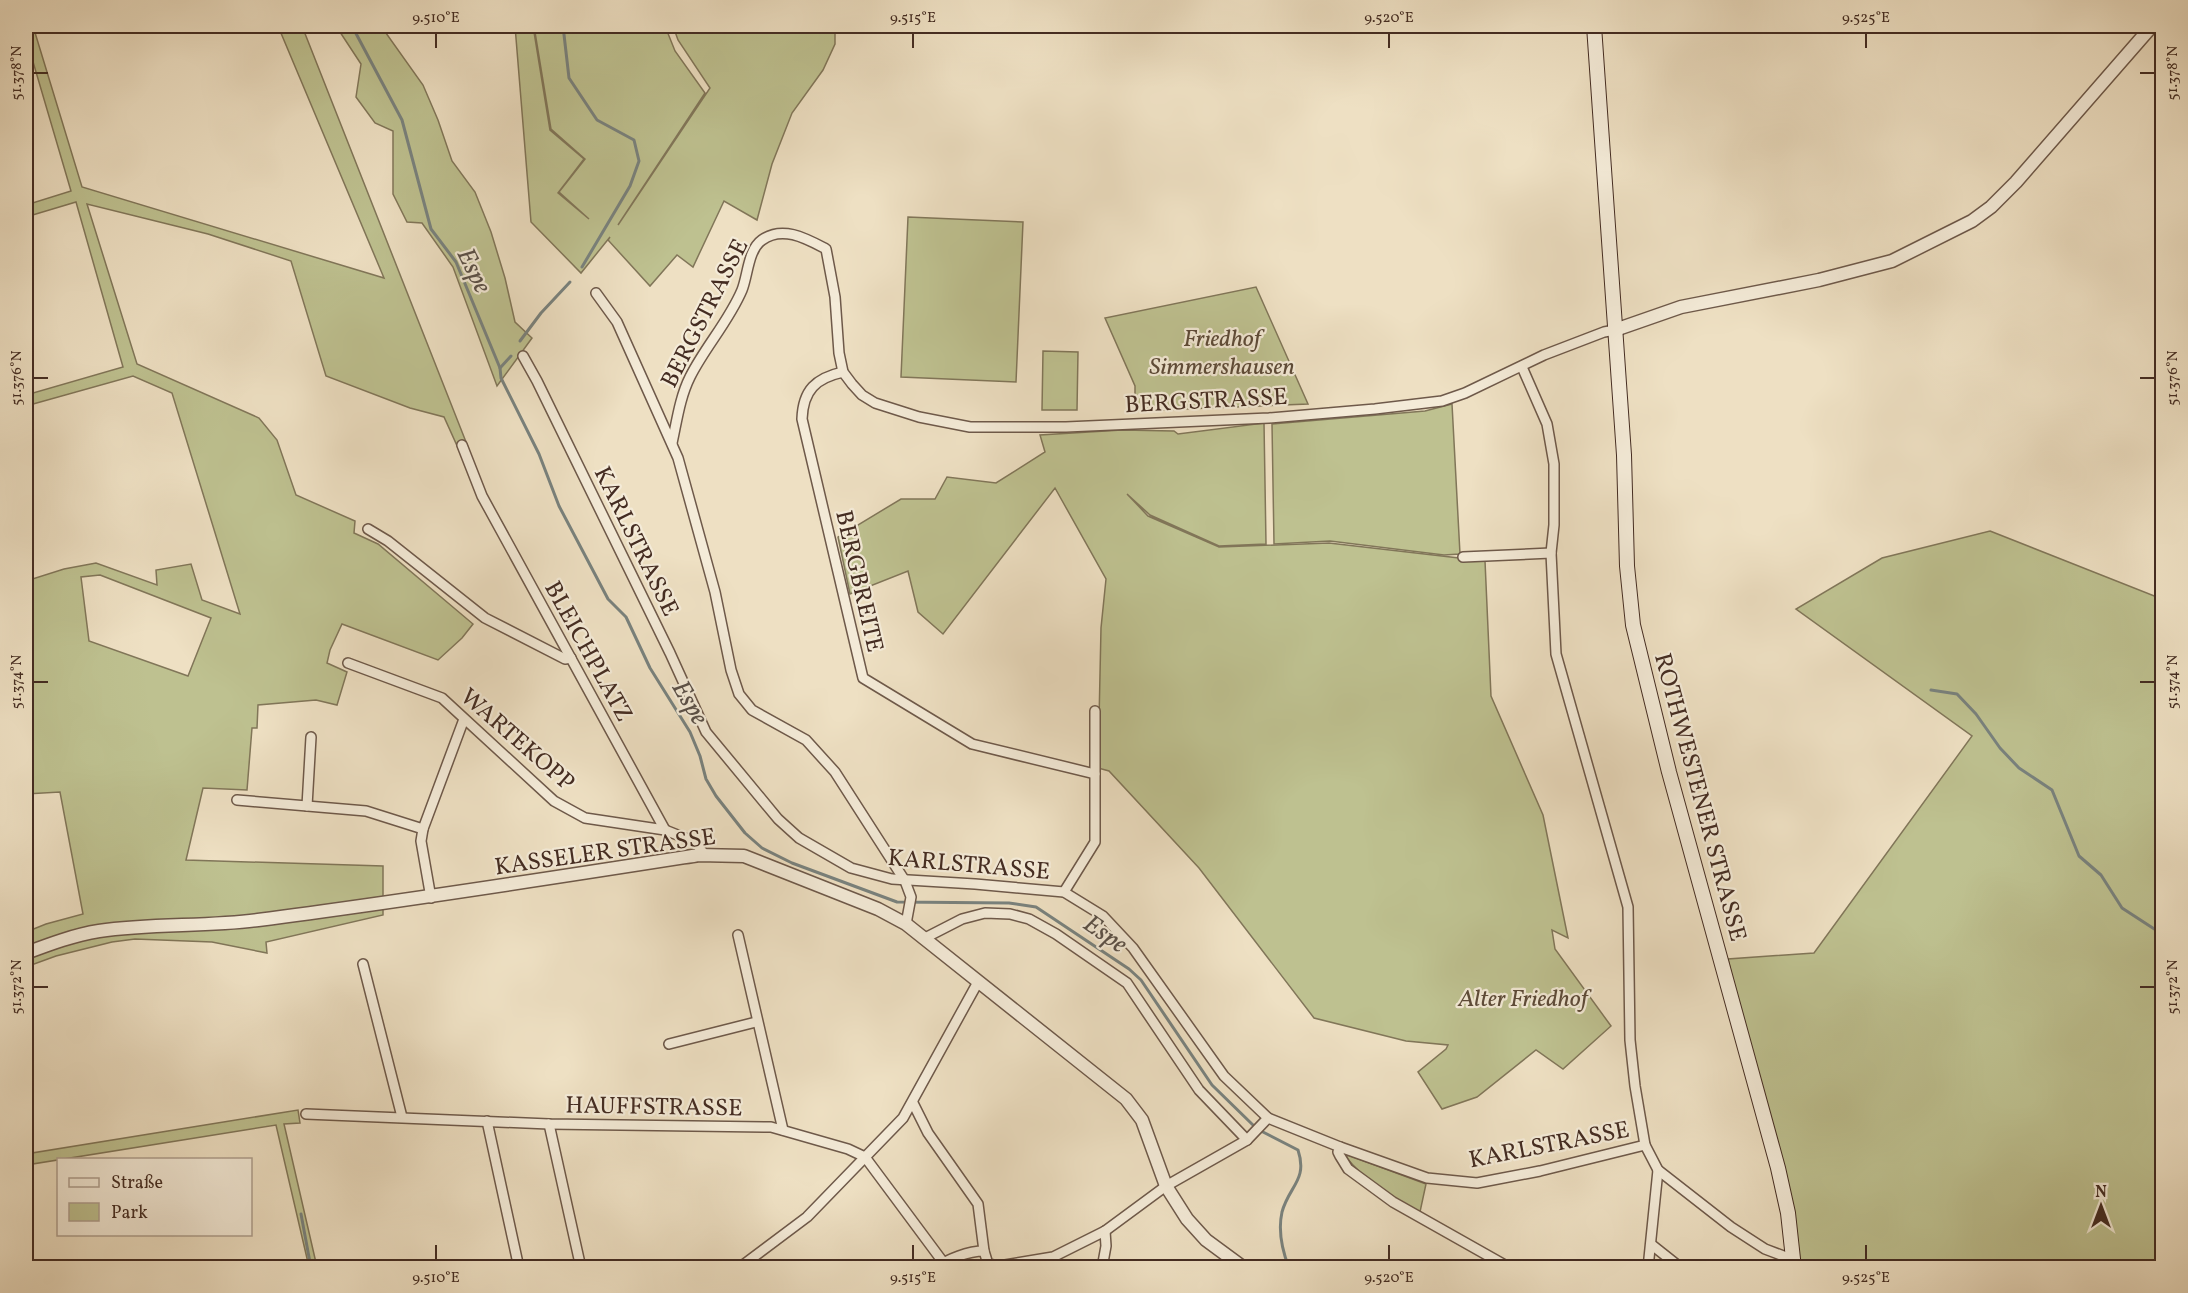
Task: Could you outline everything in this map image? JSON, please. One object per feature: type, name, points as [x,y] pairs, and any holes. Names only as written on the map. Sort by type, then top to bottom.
[{"type":"main road","name":"ROTHWESTENER STRASSE","points":[[1594,26],[1616,330],[1624,455],[1627,566],[1633,625],[1678,805],[1778,1168],[1788,1213],[1794,1264]]},
{"type":"street","points":[[1616,330],[1681,307],[1819,280],[1892,261],[1972,221],[1991,207],[2016,182],[2151,26]]},
{"type":"street","name":"BERGSTRASSE","points":[[672,443],[683,393],[691,375],[741,291],[753,251],[760,240],[792,233],[826,249],[835,297],[839,353],[843,372],[862,395],[874,403],[919,417],[970,427],[1020,428],[1269,418],[1375,409],[1442,400],[1465,393],[1544,355],[1604,332],[1616,330]]},
{"type":"street","points":[[596,293],[616,322],[672,443],[684,475],[715,592],[731,670],[739,694],[752,710],[806,740],[835,772],[905,881],[911,897],[906,924]]},
{"type":"street","name":"KARLSTRASSE","points":[[523,356],[553,412],[706,732],[778,819],[799,838],[851,868],[892,879],[1064,892],[1103,916],[1133,948],[1224,1076],[1268,1118],[1427,1178],[1477,1183],[1540,1171],[1646,1145],[1658,1170],[1731,1227],[1794,1264]]},
{"type":"street","points":[[1522,367],[1539,403],[1552,445],[1554,488],[1551,553],[1556,654],[1628,907],[1630,1040],[1635,1086],[1646,1145]]},
{"type":"street","name":"BERGBREITE","points":[[843,372],[827,376],[816,383],[807,395],[802,408],[802,419],[864,678],[972,744],[1095,774]]},
{"type":"street","name":"BLEICHPLATZ","points":[[462,445],[482,496],[664,830]]},
{"type":"street","points":[[368,529],[388,541],[484,618],[564,658],[571,658]]},
{"type":"street","points":[[1463,557],[1551,553]]},
{"type":"street","name":"WARTEKOPP","points":[[348,663],[442,698],[554,801],[585,818],[664,830]]},
{"type":"street","points":[[1064,892],[1095,842],[1095,711]]},
{"type":"street","points":[[431,898],[421,841],[423,829],[464,719]]},
{"type":"street","points":[[307,806],[311,737]]},
{"type":"street","points":[[237,800],[366,811],[423,829]]},
{"type":"street","points":[[664,830],[695,842],[704,854]]},
{"type":"street","name":"KASSELER STRASSE","points":[[26,953],[62,940],[98,931],[244,922],[431,898],[704,854],[744,856],[865,903],[906,924],[1126,1099],[1142,1120],[1167,1186],[1187,1219],[1206,1240],[1244,1268]]},
{"type":"street","points":[[923,939],[962,919],[985,913],[1010,914],[1029,919],[1056,934],[1127,982],[1199,1090],[1247,1140]]},
{"type":"street","points":[[738,936],[756,1022],[783,1130]]},
{"type":"street","points":[[363,964],[402,1117]]},
{"type":"street","points":[[739,1268],[807,1217],[903,1118],[978,982]]},
{"type":"street","points":[[669,1044],[756,1022]]},
{"type":"street","points":[[913,1103],[928,1133],[978,1204],[988,1266],[1053,1257],[1105,1231],[1167,1186],[1247,1140],[1268,1118]]},
{"type":"street","name":"HAUFFSTRASSE","points":[[306,1114],[549,1124],[771,1127],[848,1149],[865,1157]]},
{"type":"street","points":[[487,1122],[519,1268]]},
{"type":"street","points":[[549,1124],[581,1268]]},
{"type":"street","points":[[1340,1147],[1340,1156],[1348,1169],[1393,1202],[1510,1268]]},
{"type":"street","points":[[865,1157],[939,1265],[975,1251],[984,1251]]},
{"type":"street","points":[[1648,1268],[1658,1170]]},
{"type":"street","points":[[1102,1268],[1106,1246],[1105,1231]]},
{"type":"street","points":[[1652,1245],[1681,1268]]},
{"type":"green space","points":[[26,26],[33,26],[82,187],[384,278],[278,26],[302,26],[468,447],[459,450],[444,417],[410,408],[326,376],[291,261],[208,234],[87,204],[137,364],[259,418],[277,440],[296,495],[355,521],[354,533],[378,544],[473,624],[462,638],[438,660],[342,624],[330,650],[327,663],[347,672],[337,705],[316,700],[258,705],[257,728],[252,728],[247,790],[203,788],[186,860],[383,866],[383,915],[266,942],[267,953],[212,942],[135,939],[112,942],[56,956],[26,967],[26,932],[83,914],[60,792],[26,794],[26,581],[64,569],[96,563],[157,585],[156,570],[191,564],[202,600],[240,614],[172,393],[133,376],[26,406],[26,395],[123,367],[76,202],[26,217],[26,205],[71,191],[26,38]],"holes":[[[100,575],[211,618],[188,676],[89,641],[81,577]]]},
{"type":"green space","points":[[336,26],[381,26],[423,85],[452,161],[475,192],[491,232],[515,322],[532,338],[497,386],[453,267],[422,223],[407,222],[393,194],[393,131],[375,123],[356,97],[361,64]]},
{"type":"green space","points":[[515,26],[533,26],[550,130],[584,159],[558,193],[589,219],[559,192],[585,159],[551,129],[534,26],[665,26],[675,51],[705,93],[618,225],[710,88],[678,40],[673,26],[835,26],[835,44],[823,70],[792,113],[772,164],[757,220],[724,201],[693,267],[677,255],[650,286],[608,240],[610,237],[581,273],[531,222]]},
{"type":"green space","points":[[908,217],[1023,222],[1016,382],[901,377]]},
{"type":"green space","name":"Friedhof Simmershausen","points":[[1256,287],[1308,404],[1135,411],[1135,386],[1105,318]]},
{"type":"green space","points":[[1043,351],[1078,352],[1077,410],[1042,410]]},
{"type":"green space","points":[[1452,404],[1460,554],[1444,555],[1330,541],[1274,544],[1272,424],[1425,411]]},
{"type":"green space","name":"Alter Friedhof","points":[[1264,423],[1266,544],[1219,546],[1150,515],[1127,494],[1148,516],[1219,547],[1329,543],[1485,561],[1491,696],[1543,815],[1568,938],[1552,930],[1555,949],[1611,1026],[1563,1069],[1536,1050],[1477,1097],[1442,1109],[1418,1072],[1448,1045],[1406,1041],[1314,1018],[1199,868],[1109,771],[1098,768],[1101,628],[1106,579],[1055,488],[943,634],[918,612],[908,571],[850,594],[838,537],[901,499],[935,499],[947,477],[996,483],[1045,452],[1040,435],[1122,430],[1174,431],[1178,434]]},
{"type":"green space","points":[[1990,531],[2162,599],[2162,1267],[1793,1267],[1789,1231],[1728,959],[1814,953],[1972,736],[1796,609],[1882,558]]},
{"type":"green space","points":[[298,1110],[300,1123],[284,1124],[317,1267],[309,1267],[276,1125],[70,1158],[57,1158],[57,1160],[26,1165],[26,1154]]},
{"type":"green space","points":[[1348,1155],[1426,1184],[1420,1212],[1371,1181],[1346,1157]]},
{"type":"waterway","name":"Espe","points":[[352,26],[402,120],[431,229],[456,262],[500,368],[501,378],[539,454],[559,506],[608,599],[626,617],[650,668],[690,732],[706,779],[716,796],[745,833],[762,848],[792,863],[897,902],[1009,903],[1036,907],[1129,969],[1141,980],[1212,1085],[1254,1126]]},
{"type":"waterway","points":[[563,26],[569,78],[597,120],[634,140],[639,161],[630,186],[582,267]]},
{"type":"waterway","points":[[520,341],[541,313],[570,282]]},
{"type":"waterway","points":[[500,368],[511,356]]},
{"type":"waterway","points":[[1931,690],[1957,694],[2019,768],[2052,790],[2079,856],[2101,875],[2122,908],[2162,934]]},
{"type":"waterway","name":"Espe","points":[[1263,1132],[1298,1150],[1300,1160],[1299,1176],[1285,1203],[1280,1226],[1281,1240],[1289,1268]]},
{"type":"waterway","points":[[301,1214],[311,1268]]}]
